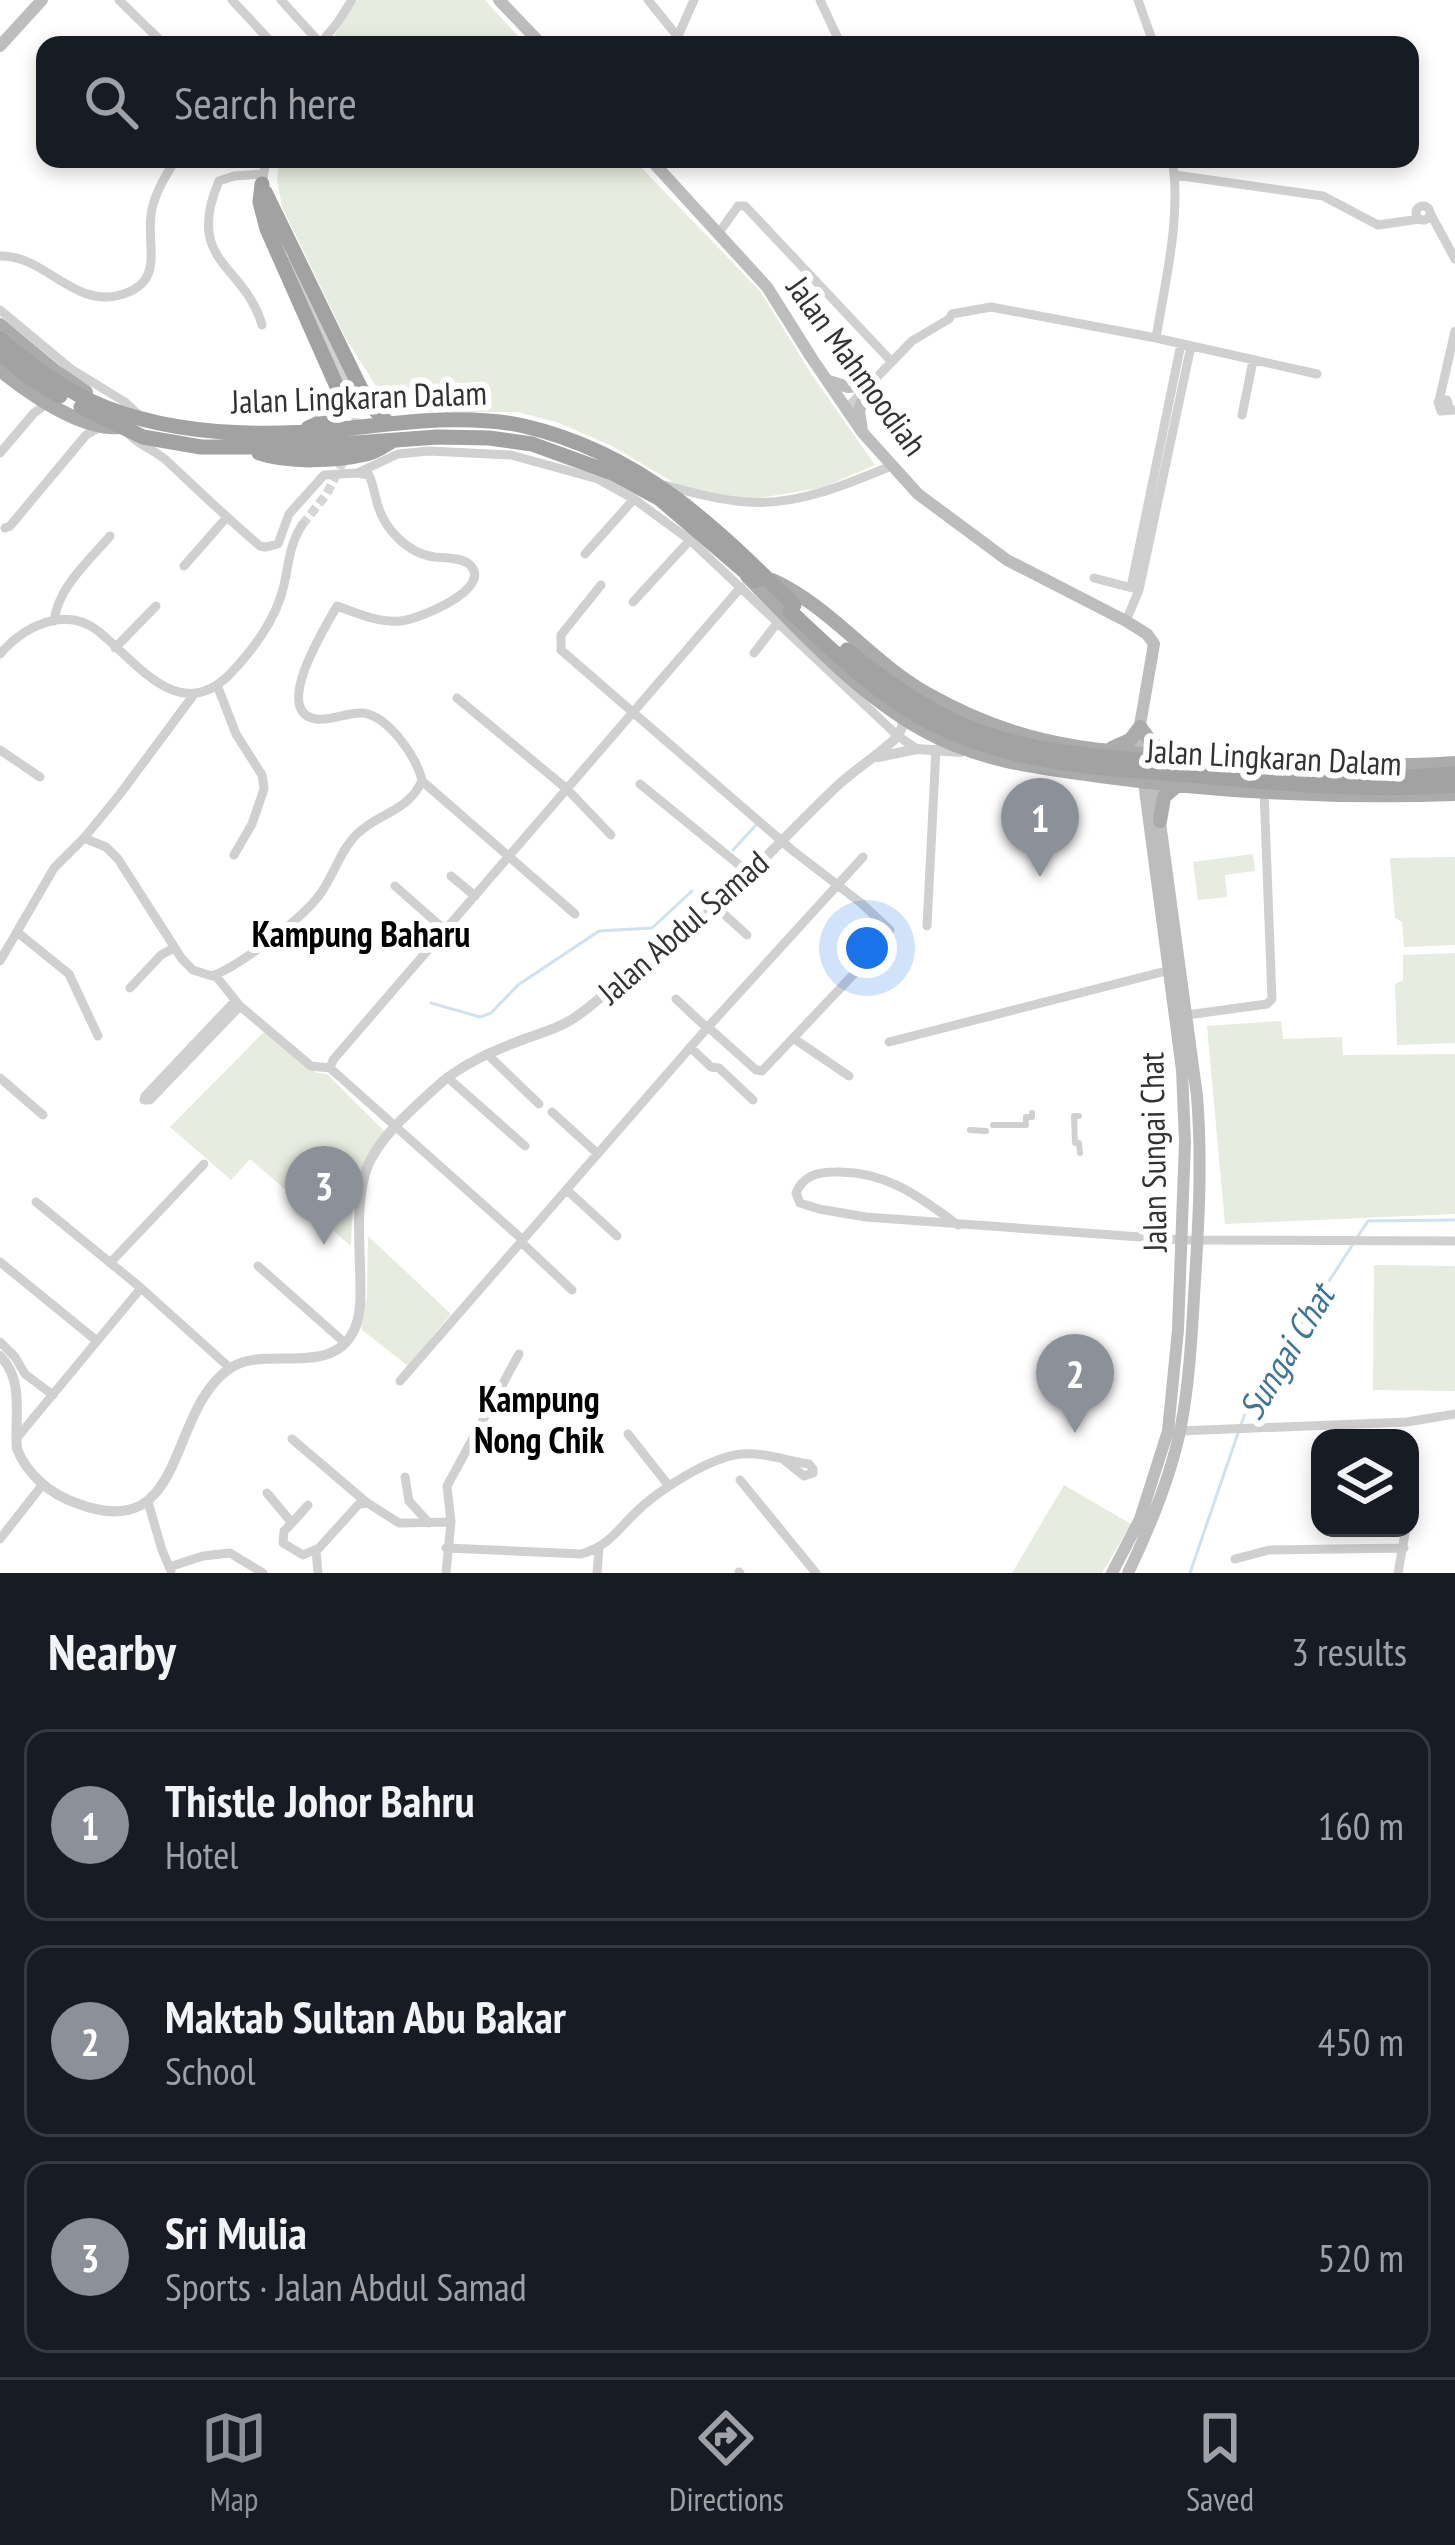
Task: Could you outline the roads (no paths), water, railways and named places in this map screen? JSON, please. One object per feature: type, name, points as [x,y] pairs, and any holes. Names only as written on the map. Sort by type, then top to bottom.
[{"type":"highway","points":[[245,448],[321,467],[370,454],[393,431],[360,386],[283,234],[262,179]]},
{"type":"highway","points":[[262,179],[260,202],[267,229],[338,389],[328,419],[294,434]]},
{"type":"highway","name":"Jalan Lingkaran Dalam","points":[[0,339],[60,385],[108,409],[201,431],[393,431],[501,439],[532,444],[612,473],[660,499],[787,613],[896,702],[929,723],[1006,752],[1074,764],[1273,783],[1455,784]]},
{"type":"highway","name":"Jalan Lingkaran Dalam","points":[[0,355],[30,379],[122,428],[166,443],[302,447],[472,421],[525,426],[574,442],[659,484],[704,518],[767,578],[787,613],[926,707],[1005,740],[1076,754],[1247,770],[1352,776],[1455,774]]},
{"type":"main road","points":[[0,46],[42,0]]},
{"type":"main road","points":[[499,0],[533,36]]},
{"type":"main road","name":"Jalan Mahmoodiah","points":[[658,168],[767,287],[862,432],[918,494],[1007,560],[1126,621]]},
{"type":"main road","points":[[0,325],[108,409]]},
{"type":"main road","points":[[0,370],[30,393],[80,418],[93,431],[122,428]]},
{"type":"main road","points":[[826,380],[848,387],[868,385],[860,410],[862,432]]},
{"type":"main road","name":"Jalan Lingkaran Dalam","points":[[731,560],[830,660],[899,715],[976,753],[1026,766],[1178,785],[1455,794]]},
{"type":"main road","name":"Jalan Lingkaran Dalam","points":[[767,578],[797,594],[906,680],[946,704],[1022,734],[1072,746],[1271,764],[1387,767],[1455,763]]},
{"type":"main road","points":[[1126,621],[1148,634],[1154,644],[1140,727],[1149,782]]},
{"type":"main road","points":[[1107,749],[1130,740],[1140,727]]},
{"type":"main road","points":[[1140,727],[1152,743],[1172,755]]},
{"type":"main road","points":[[1376,795],[1392,783],[1387,767]]},
{"type":"main road","name":"Jalan Sungai Chat","points":[[1146,1521],[1180,1431],[1198,1240],[1201,1148],[1160,821],[1149,782]]},
{"type":"main road","name":"Jalan Sungai Chat","points":[[1146,1521],[1173,1400],[1185,1142],[1182,1070],[1149,782]]},
{"type":"main road","points":[[1160,821],[1164,796],[1178,785]]},
{"type":"main road","points":[[1112,1573],[1146,1521]]},
{"type":"main road","points":[[1128,1573],[1146,1521]]},
{"type":"street","points":[[118,0],[156,36]]},
{"type":"street","points":[[232,0],[266,36]]},
{"type":"street","points":[[281,0],[313,36]]},
{"type":"street","points":[[327,36],[352,0]]},
{"type":"street","points":[[648,0],[673,36]]},
{"type":"street","points":[[678,36],[694,0]]},
{"type":"street","points":[[824,0],[838,36]]},
{"type":"street","points":[[1138,0],[1149,36]]},
{"type":"street","points":[[0,256],[33,262],[92,296],[130,292],[141,285],[152,267],[150,218],[172,168]]},
{"type":"street","points":[[264,168],[270,223],[352,392]]},
{"type":"street","points":[[1156,338],[1169,258],[1174,168]]},
{"type":"street","points":[[1175,175],[1323,196],[1378,225],[1423,216],[1436,227],[1455,259]]},
{"type":"street","points":[[262,179],[234,176],[219,181],[209,221],[213,250],[255,307],[262,325]]},
{"type":"street","points":[[718,234],[738,206],[745,206],[891,361]]},
{"type":"street","points":[[844,407],[862,395],[911,341],[949,319],[991,307],[1317,374]]},
{"type":"street","points":[[0,310],[141,417]]},
{"type":"street","points":[[1449,405],[1455,331]]},
{"type":"street","points":[[1126,621],[1134,607],[1186,345]]},
{"type":"street","points":[[1242,415],[1253,361]]},
{"type":"street","points":[[30,393],[34,413]]},
{"type":"street","points":[[0,454],[48,403]]},
{"type":"street","points":[[122,428],[137,443],[162,456],[260,546],[272,547],[281,539],[289,514],[321,467],[370,475],[382,517],[404,544],[424,556],[470,565],[474,580],[461,596],[400,622],[337,606],[302,676],[298,701],[302,712],[314,718],[373,716],[410,753],[422,781],[575,914]]},
{"type":"street","points":[[4,528],[93,431]]},
{"type":"street","points":[[357,472],[398,454],[429,451],[511,455],[598,478],[690,540],[741,587],[787,613],[898,736],[917,749]]},
{"type":"street","points":[[375,490],[383,460]]},
{"type":"street","points":[[659,484],[750,503],[804,496],[891,466]]},
{"type":"street","points":[[585,554],[634,499]]},
{"type":"street","points":[[184,566],[226,518]]},
{"type":"street","points":[[0,654],[37,624],[65,620],[98,631],[141,670],[175,692],[195,693],[217,686],[272,619],[293,538],[302,525]]},
{"type":"street","points":[[54,621],[64,592],[110,536]]},
{"type":"street","points":[[633,602],[690,540]]},
{"type":"street","points":[[1094,578],[1135,589]]},
{"type":"street","points":[[601,585],[561,635],[561,650],[890,930],[885,941],[759,1072],[676,999]]},
{"type":"street","points":[[330,1068],[741,587]]},
{"type":"street","points":[[115,648],[156,605]]},
{"type":"street","points":[[754,653],[787,613]]},
{"type":"street","points":[[217,686],[236,734],[262,775],[264,789],[234,855]]},
{"type":"street","points":[[0,961],[54,868],[147,760],[195,693]]},
{"type":"street","points":[[457,698],[567,789],[610,835]]},
{"type":"street","points":[[898,736],[903,725],[899,715]]},
{"type":"street","name":"Jalan Abdul Samad","points":[[345,1343],[355,1330],[361,1298],[365,1174],[396,1128],[447,1077],[487,1054],[573,1020],[677,940],[841,782],[898,736]]},
{"type":"street","name":"Jalan Abdul Samad","points":[[873,758],[917,749],[976,753]]},
{"type":"street","points":[[927,926],[936,749]]},
{"type":"street","points":[[0,750],[40,776]]},
{"type":"street","points":[[84,838],[118,859],[193,970],[214,975],[302,914],[360,832],[405,806],[422,781]]},
{"type":"street","points":[[640,784],[748,873]]},
{"type":"street","points":[[1187,1015],[1267,1004],[1272,999],[1264,791]]},
{"type":"street","points":[[400,1381],[862,857]]},
{"type":"street","points":[[451,876],[475,896]]},
{"type":"street","points":[[395,886],[446,931]]},
{"type":"street","points":[[715,906],[748,935]]},
{"type":"street","points":[[17,932],[69,974],[98,1036]]},
{"type":"street","points":[[130,988],[161,955],[175,948]]},
{"type":"street","points":[[889,1042],[1170,970]]},
{"type":"street","points":[[214,975],[238,1003],[311,1066],[330,1068],[572,1290]]},
{"type":"street","points":[[238,1003],[146,1102],[145,1096],[238,1003]]},
{"type":"street","points":[[793,1038],[849,1076]]},
{"type":"street","points":[[691,1047],[753,1100]]},
{"type":"street","points":[[487,1054],[538,1104]]},
{"type":"street","points":[[447,1077],[524,1146]]},
{"type":"street","points":[[0,1078],[43,1115]]},
{"type":"street","points":[[551,1112],[598,1154]]},
{"type":"street","points":[[970,1130],[1026,1123],[1032,1113]]},
{"type":"street","points":[[1079,1116],[1074,1116],[1080,1153]]},
{"type":"street","points":[[110,1263],[204,1164]]},
{"type":"street","points":[[958,1225],[908,1190],[871,1174],[820,1173],[804,1179],[796,1193],[800,1203],[819,1210],[958,1225],[1182,1240],[1455,1241]]},
{"type":"street","points":[[567,1190],[617,1236]]},
{"type":"street","points":[[36,1202],[230,1369]]},
{"type":"street","points":[[0,1262],[98,1341]]},
{"type":"street","points":[[0,1356],[15,1377],[16,1439],[22,1460],[43,1484],[75,1503],[98,1509],[131,1508],[160,1492],[190,1421],[209,1389],[230,1369],[248,1360],[313,1359],[345,1343],[257,1266]]},
{"type":"street","points":[[16,1439],[141,1288]]},
{"type":"street","points":[[0,1342],[26,1374],[53,1395]]},
{"type":"street","points":[[446,1573],[451,1522],[447,1486],[518,1354]]},
{"type":"street","points":[[1180,1431],[1407,1422],[1455,1414]]},
{"type":"street","points":[[1407,1422],[1407,1429]]},
{"type":"street","points":[[628,1434],[670,1486]]},
{"type":"street","points":[[292,1438],[366,1502],[399,1523],[451,1522]]},
{"type":"street","points":[[446,1548],[581,1553],[599,1548],[670,1486],[734,1456],[784,1460]]},
{"type":"street","points":[[405,1477],[409,1501],[429,1523]]},
{"type":"street","points":[[740,1480],[816,1573]]},
{"type":"street","points":[[0,1538],[43,1484]]},
{"type":"street","points":[[267,1493],[292,1522]]},
{"type":"street","points":[[148,1502],[171,1570],[203,1556],[230,1553],[263,1573]]},
{"type":"street","points":[[308,1505],[282,1536],[283,1543],[303,1555],[316,1550],[366,1502]]},
{"type":"street","points":[[1395,1573],[1405,1537]]},
{"type":"street","points":[[597,1570],[599,1548]]},
{"type":"street","points":[[316,1550],[318,1573]]},
{"type":"street","points":[[1235,1559],[1269,1550],[1403,1552]]},
{"type":"street","points":[[581,1553],[597,1570]]},
{"type":"waterway","points":[[733,850],[756,825]]},
{"type":"waterway","points":[[431,1003],[480,1017],[491,1013],[518,985],[599,931],[652,928],[692,891]]},
{"type":"waterway","name":"Sungai Chat","points":[[1358,1236],[1368,1221],[1455,1220]]},
{"type":"waterway","name":"Sungai Chat","points":[[1241,1424],[1353,1244]]},
{"type":"waterway","name":"Sungai Chat","points":[[1190,1573],[1238,1433]]},
{"type":"tunnel","points":[[352,392],[355,428]]},
{"type":"tunnel","points":[[302,525],[326,495],[346,456]]},
{"type":"place","name":"Thistle Johor Bahru","points":[[1040,877]]},
{"type":"place","name":"Sri Mulia","points":[[324,1245]]},
{"type":"place","name":"Maktab Sultan Abu Bakar","points":[[1075,1433]]},
{"type":"district","name":"Kampung Baharu","points":[[361,934]]},
{"type":"district","name":"Kampung Nong Chik","points":[[539,1420]]}]
